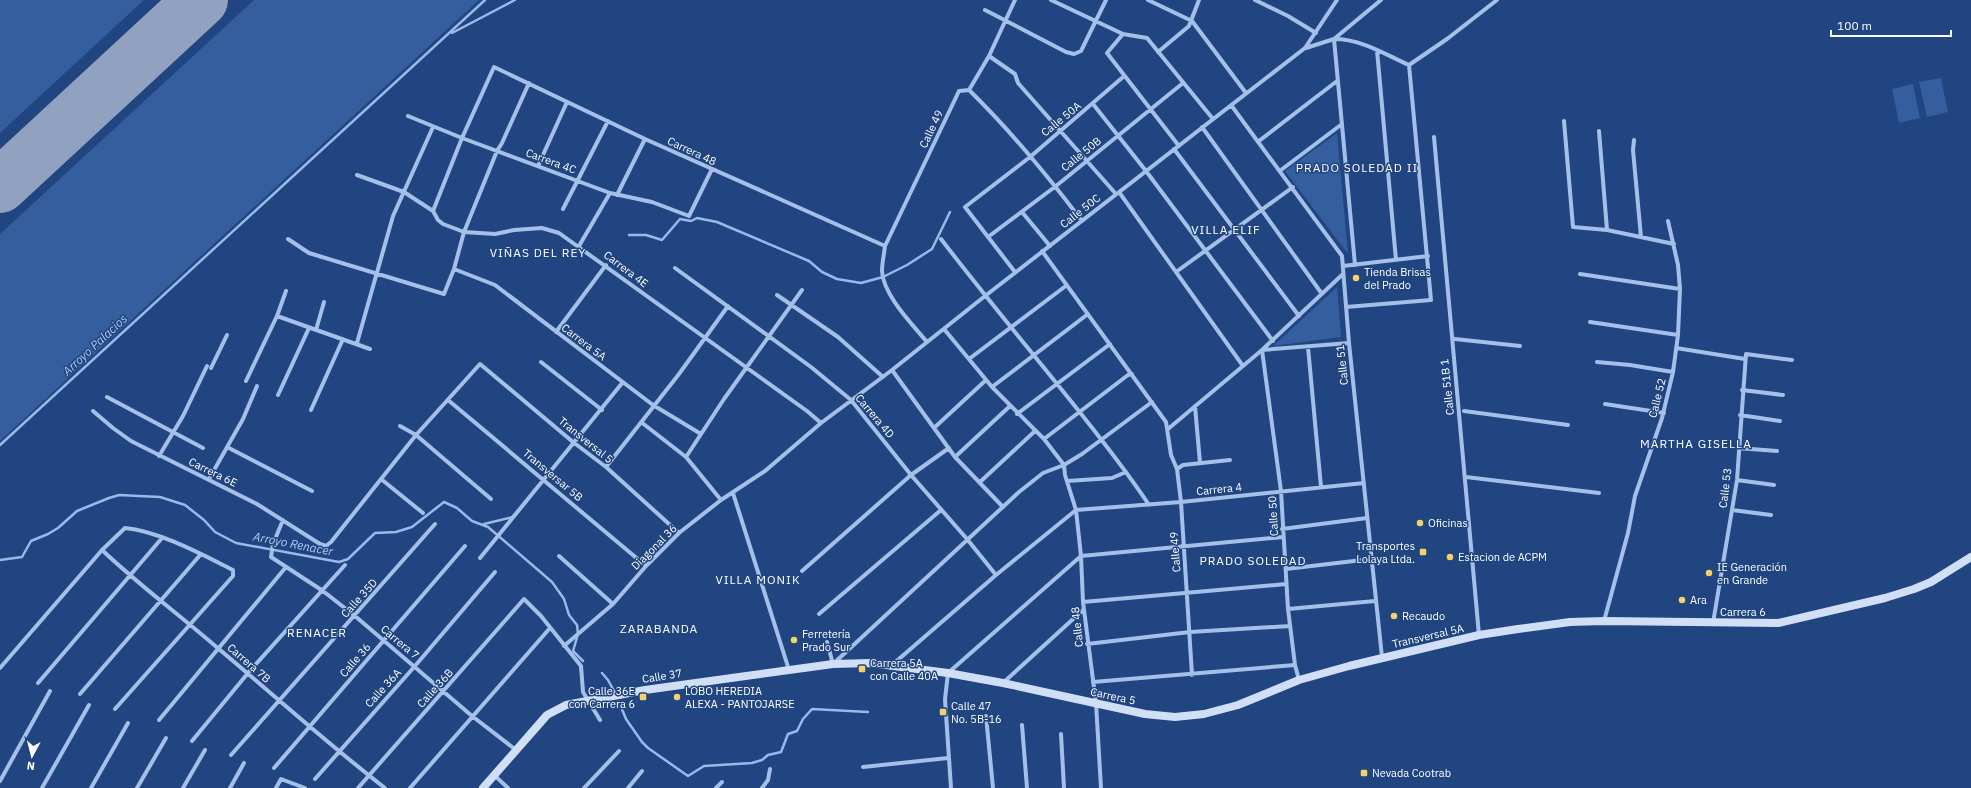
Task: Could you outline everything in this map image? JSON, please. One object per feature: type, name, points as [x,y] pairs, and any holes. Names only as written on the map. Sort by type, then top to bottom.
[{"type":"main road","name":"Carrera 6","points":[[1479,635],[1570,622],[1778,623],[1885,598],[1932,582],[1971,557]]},
{"type":"main road","name":"Transversal 5A","points":[[1382,657],[1479,635]]},
{"type":"main road","name":"Carrera 5","points":[[833,664],[892,665],[948,673],[1003,683],[1145,714],[1175,717],[1204,714],[1238,705],[1300,680],[1382,657]]},
{"type":"main road","name":"Calle 37","points":[[482,788],[552,712],[566,705],[680,685],[833,664]]},
{"type":"street","name":"Calle 49","points":[[927,342],[897,304],[883,277],[885,246],[959,91],[969,90],[989,56],[1015,0]]},
{"type":"street","points":[[1050,0],[1123,34],[1147,38],[1213,119]]},
{"type":"street","points":[[985,10],[1066,52],[1074,54],[1081,51],[1106,0]]},
{"type":"street","points":[[1148,0],[1192,21],[1246,93]]},
{"type":"street","points":[[1158,52],[1189,26],[1199,0]]},
{"type":"street","points":[[1255,0],[1288,16],[1316,33]]},
{"type":"street","name":"Calle 50C","points":[[765,471],[820,423],[883,377],[1015,272],[1305,48],[1337,0]]},
{"type":"street","points":[[1334,39],[1381,0]]},
{"type":"street","points":[[1409,65],[1447,39],[1496,0]]},
{"type":"street","points":[[1123,34],[1107,53],[1123,77],[1179,146]]},
{"type":"street","points":[[1334,39],[1355,265]]},
{"type":"street","points":[[1305,48],[1334,39],[1346,39],[1359,42],[1409,65]]},
{"type":"street","points":[[1377,50],[1396,260]]},
{"type":"street","points":[[989,56],[1015,74],[1018,83],[1087,161],[1118,193],[1243,366]]},
{"type":"street","points":[[1346,307],[1431,300],[1409,65]]},
{"type":"street","name":"Carrera 48","points":[[462,138],[494,68],[529,83],[645,139],[885,246]]},
{"type":"street","name":"Calle 50A","points":[[988,237],[965,207],[1030,157],[1123,77]]},
{"type":"street","points":[[1259,141],[1338,81]]},
{"type":"street","points":[[288,239],[309,252],[444,294],[454,269],[464,232],[497,151],[529,83]]},
{"type":"street","name":"Calle 50B","points":[[988,237],[1056,186],[1183,83]]},
{"type":"street","points":[[969,90],[1002,123],[1056,186],[1082,221]]},
{"type":"street","points":[[538,166],[567,102]]},
{"type":"street","points":[[1093,104],[1146,171],[1273,340]]},
{"type":"street","name":"Calle 51","points":[[1231,105],[1293,187],[1342,256],[1349,343],[1382,657]]},
{"type":"street","name":"Carrera 4C","points":[[408,116],[433,127],[610,193],[652,202],[689,216],[712,169]]},
{"type":"street","points":[[563,209],[608,121]]},
{"type":"street","points":[[1564,121],[1573,227],[1607,230],[1674,244]]},
{"type":"street","points":[[1280,170],[1342,124]]},
{"type":"street","points":[[357,343],[393,216],[433,127]]},
{"type":"street","points":[[1202,128],[1322,294]]},
{"type":"street","points":[[1599,131],[1607,230]]},
{"type":"street","name":"Calle 51B 1","points":[[1434,137],[1448,304],[1466,477],[1479,635]]},
{"type":"street","points":[[433,211],[462,138]]},
{"type":"street","points":[[617,195],[645,139]]},
{"type":"street","points":[[1634,140],[1633,150],[1641,237]]},
{"type":"street","points":[[1174,149],[1299,316]]},
{"type":"street","name":"Carrera 4E","points":[[357,174],[404,192],[433,211],[438,220],[443,224],[464,232],[495,234],[514,230],[542,228],[559,233],[580,246],[746,369],[807,411],[820,423]]},
{"type":"street","points":[[1176,272],[1204,250],[1293,187]]},
{"type":"street","points":[[580,246],[610,193]]},
{"type":"street","points":[[1022,212],[1050,246]]},
{"type":"street","name":"Calle 52","points":[[1604,621],[1628,533],[1635,496],[1664,413],[1673,372],[1678,335],[1680,289],[1674,244],[1668,221]]},
{"type":"street","points":[[988,237],[1015,272]]},
{"type":"street","points":[[941,239],[985,296],[1057,382],[1126,472],[1148,505]]},
{"type":"street","points":[[1042,251],[1152,402],[1166,422],[1168,429],[1262,350],[1343,274]]},
{"type":"street","points":[[1343,266],[1428,256]]},
{"type":"street","points":[[556,332],[606,265]]},
{"type":"street","name":"Carrera 4D","points":[[675,268],[811,367],[851,400],[911,475],[967,539],[996,575]]},
{"type":"street","name":"Carrera 5A","points":[[454,269],[495,285],[653,405],[701,434]]},
{"type":"street","points":[[1580,274],[1680,289]]},
{"type":"street","points":[[969,359],[1067,285]]},
{"type":"street","points":[[686,457],[802,290]]},
{"type":"street","points":[[246,380],[277,316],[286,291]]},
{"type":"street","points":[[777,295],[838,337],[883,377]]},
{"type":"street","points":[[316,330],[324,302]]},
{"type":"street","points":[[606,467],[653,405],[679,374],[728,306]]},
{"type":"street","points":[[992,387],[1088,314]]},
{"type":"street","points":[[277,316],[344,340],[357,343],[370,350]]},
{"type":"street","points":[[1590,322],[1678,335]]},
{"type":"street","points":[[278,394],[309,328]]},
{"type":"street","points":[[944,329],[992,387],[1016,414],[1044,439],[1064,465]]},
{"type":"street","points":[[159,456],[174,432],[227,335]]},
{"type":"street","points":[[1455,339],[1520,346]]},
{"type":"street","points":[[311,410],[344,340]]},
{"type":"street","points":[[1262,350],[1349,343]]},
{"type":"street","points":[[1016,414],[1110,344]]},
{"type":"street","points":[[1308,346],[1321,487]]},
{"type":"street","points":[[1676,348],[1792,360]]},
{"type":"street","name":"Calle 50","points":[[1262,350],[1280,491],[1288,609],[1295,665],[1300,680]]},
{"type":"street","name":"Calle 53","points":[[1713,623],[1737,480],[1740,415],[1746,356]]},
{"type":"street","points":[[541,362],[602,410]]},
{"type":"street","points":[[1597,362],[1630,365],[1673,372]]},
{"type":"street","name":"Transversal 5","points":[[448,400],[480,364],[573,442],[606,467],[679,533]]},
{"type":"street","points":[[892,370],[955,457],[1003,507]]},
{"type":"street","points":[[1044,439],[1079,411],[1128,375],[1132,374]]},
{"type":"street","points":[[934,428],[986,380]]},
{"type":"street","points":[[480,558],[573,442],[602,410],[623,382]]},
{"type":"street","points":[[209,479],[243,419],[257,386]]},
{"type":"street","points":[[1742,390],[1784,395]]},
{"type":"street","points":[[107,397],[203,448]]},
{"type":"street","points":[[423,513],[381,479],[416,435],[448,400]]},
{"type":"street","name":"Transversar 5B","points":[[448,400],[646,566]]},
{"type":"street","points":[[827,642],[833,664],[967,539],[1043,473],[1064,465],[1152,402]]},
{"type":"street","points":[[1605,404],[1664,413]]},
{"type":"street","points":[[955,457],[1010,406]]},
{"type":"street","points":[[1195,406],[1200,463]]},
{"type":"street","name":"Carrera 6E","points":[[94,411],[113,428],[131,441],[257,504],[320,544],[326,546],[331,542],[381,479]]},
{"type":"street","points":[[1464,411],[1568,425]]},
{"type":"street","points":[[1740,415],[1780,421]]},
{"type":"street","points":[[641,422],[686,457],[721,500]]},
{"type":"street","points":[[400,426],[416,435],[491,499]]},
{"type":"street","name":"Calle 49","points":[[1168,429],[1171,455],[1177,469],[1181,502],[1192,675]]},
{"type":"street","points":[[980,482],[1035,431]]},
{"type":"street","points":[[228,447],[312,491]]},
{"type":"street","points":[[802,571],[911,475],[949,448]]},
{"type":"street","points":[[1738,448],[1777,451]]},
{"type":"street","points":[[1177,469],[1183,465],[1230,460]]},
{"type":"street","name":"Calle 48","points":[[1064,465],[1067,481],[1076,510],[1081,556],[1083,610],[1096,703],[1101,788]]},
{"type":"street","name":"Diagonal 36","points":[[564,646],[613,604],[646,566],[679,533],[721,500],[734,493],[765,471]]},
{"type":"street","points":[[1067,481],[1112,478],[1126,472]]},
{"type":"street","points":[[1466,477],[1599,493]]},
{"type":"street","points":[[1737,480],[1774,485]]},
{"type":"street","name":"Carrera 4","points":[[1076,510],[1181,502],[1364,483]]},
{"type":"street","points":[[734,493],[789,670]]},
{"type":"street","points":[[819,614],[941,510]]},
{"type":"street","points":[[892,665],[996,575],[1076,510]]},
{"type":"street","points":[[1732,510],[1771,515]]},
{"type":"street","points":[[1282,530],[1367,518]]},
{"type":"street","name":"Carrera 7","points":[[283,520],[273,544],[271,557],[323,591],[355,616],[472,716],[516,750]]},
{"type":"street","name":"Calle 35D","points":[[231,755],[435,524]]},
{"type":"street","points":[[0,668],[102,550],[125,528],[162,538],[201,554],[233,570],[234,573],[191,625],[115,709]]},
{"type":"street","points":[[951,788],[945,699],[948,673],[1081,556],[1283,537]]},
{"type":"street","points":[[38,682],[162,538]]},
{"type":"street","name":"Calle 36","points":[[274,768],[465,546]]},
{"type":"street","name":"Carrera 7B","points":[[102,550],[130,576],[220,649],[339,751],[385,788]]},
{"type":"street","points":[[80,694],[159,600],[201,554]]},
{"type":"street","points":[[559,556],[613,604]]},
{"type":"street","points":[[1286,569],[1371,559]]},
{"type":"street","points":[[192,741],[248,673],[323,591],[344,565]]},
{"type":"street","points":[[159,720],[220,649],[286,568]]},
{"type":"street","name":"Calle 36A","points":[[315,779],[415,666],[495,572]]},
{"type":"street","points":[[1083,602],[1286,584]]},
{"type":"street","name":"Calle 36B","points":[[358,788],[524,599],[550,628]]},
{"type":"street","points":[[1288,609],[1375,601]]},
{"type":"street","points":[[1003,683],[1083,610]]},
{"type":"street","points":[[1087,644],[1190,632],[1290,626]]},
{"type":"street","points":[[410,788],[550,628],[582,666],[583,692],[586,701],[600,720]]},
{"type":"street","name":"Carrera 5","points":[[1094,682],[1192,675],[1295,665]]},
{"type":"street","points":[[0,782],[50,691]]},
{"type":"street","points":[[42,788],[89,705]]},
{"type":"street","points":[[986,716],[993,788]]},
{"type":"street","points":[[91,788],[128,723]]},
{"type":"street","points":[[1022,725],[1027,788]]},
{"type":"street","points":[[1061,734],[1064,788]]},
{"type":"street","points":[[137,788],[166,738]]},
{"type":"street","points":[[183,788],[205,750]]},
{"type":"street","points":[[584,788],[619,751]]},
{"type":"street","points":[[863,767],[948,758]]},
{"type":"street","points":[[230,788],[244,762]]},
{"type":"street","points":[[762,788],[768,780],[770,769]]},
{"type":"street","points":[[628,788],[642,772]]},
{"type":"street","points":[[494,775],[508,788]]},
{"type":"street","points":[[276,788],[281,779],[305,788]]},
{"type":"street","points":[[716,788],[722,782]]},
{"type":"shaded area","points":[[0,0],[144,0],[0,133]]},
{"type":"shaded area","points":[[254,0],[479,0],[0,441],[0,234]]},
{"type":"shaded area","points":[[1941,78],[1948,112],[1927,117],[1919,82]]},
{"type":"shaded area","points":[[1913,84],[1920,118],[1899,123],[1892,89]]},
{"type":"shaded area","points":[[1337,133],[1348,254],[1285,171]]},
{"type":"shaded area","points":[[1337,287],[1341,337],[1273,346]]},
{"type":"waterway","name":"Arroyo Palacios","points":[[0,445],[485,0]]},
{"type":"waterway","points":[[452,33],[515,0]]},
{"type":"waterway","points":[[629,235],[646,235],[662,240],[680,219],[691,221],[697,218],[717,222],[809,261],[822,272],[837,279],[861,283],[883,277],[907,265],[932,249],[950,212]]},
{"type":"waterway","name":"Arroyo Renacer","points":[[0,560],[22,557],[31,541],[58,528],[77,511],[119,495],[160,497],[185,505],[204,520],[215,532],[236,543],[339,562],[348,559],[375,533],[396,532],[412,527],[444,502],[457,508],[472,521],[488,527],[552,582],[564,599],[569,615],[577,625],[578,634],[573,651],[583,661]]},
{"type":"waterway","points":[[484,524],[513,517]]},
{"type":"waterway","name":"Arroyo Renacer","points":[[602,673],[614,691]]},
{"type":"waterway","points":[[619,702],[626,719],[642,742],[648,748],[688,776],[704,766],[752,763],[762,760],[768,755],[781,752],[788,734],[797,731],[803,719],[812,709],[868,712]]},
{"type":"runway","points":[[0,186],[201,0]]},
{"type":"place","name":"Tienda Brisas del Prado","points":[[1356,278]]},
{"type":"place","name":"Oficinas","points":[[1420,523]]},
{"type":"place","name":"Transportes Lolaya Ltda.","points":[[1423,552]]},
{"type":"place","name":"Estacion de ACPM","points":[[1450,557]]},
{"type":"place","name":"IE Generación en Grande","points":[[1709,573]]},
{"type":"place","name":"Ara","points":[[1682,600]]},
{"type":"place","name":"Recaudo","points":[[1394,616]]},
{"type":"place","name":"Ferretería Prado Sur","points":[[794,640]]},
{"type":"place","name":"Carrera 5A con Calle 40A","points":[[862,669]]},
{"type":"place","name":"Calle 36E con Carrera 6","points":[[643,697]]},
{"type":"place","name":"LOBO HEREDIA ALEXA - PANTOJARSE","points":[[677,697]]},
{"type":"place","name":"Calle 47 No. 5B-16","points":[[943,712]]},
{"type":"place","name":"Nevada Cootrab","points":[[1364,773]]},
{"type":"district","name":"PRADO SOLEDAD II","points":[[1357,168]]},
{"type":"district","name":"VILLA ELIF","points":[[1226,230]]},
{"type":"district","name":"VIÑAS DEL REY","points":[[538,253]]},
{"type":"district","name":"MARTHA GISELLA","points":[[1696,444]]},
{"type":"district","name":"PRADO SOLEDAD","points":[[1253,561]]},
{"type":"district","name":"VILLA MONIK","points":[[758,580]]},
{"type":"district","name":"ZARABANDA","points":[[659,629]]},
{"type":"district","name":"RENACER","points":[[317,633]]}]
